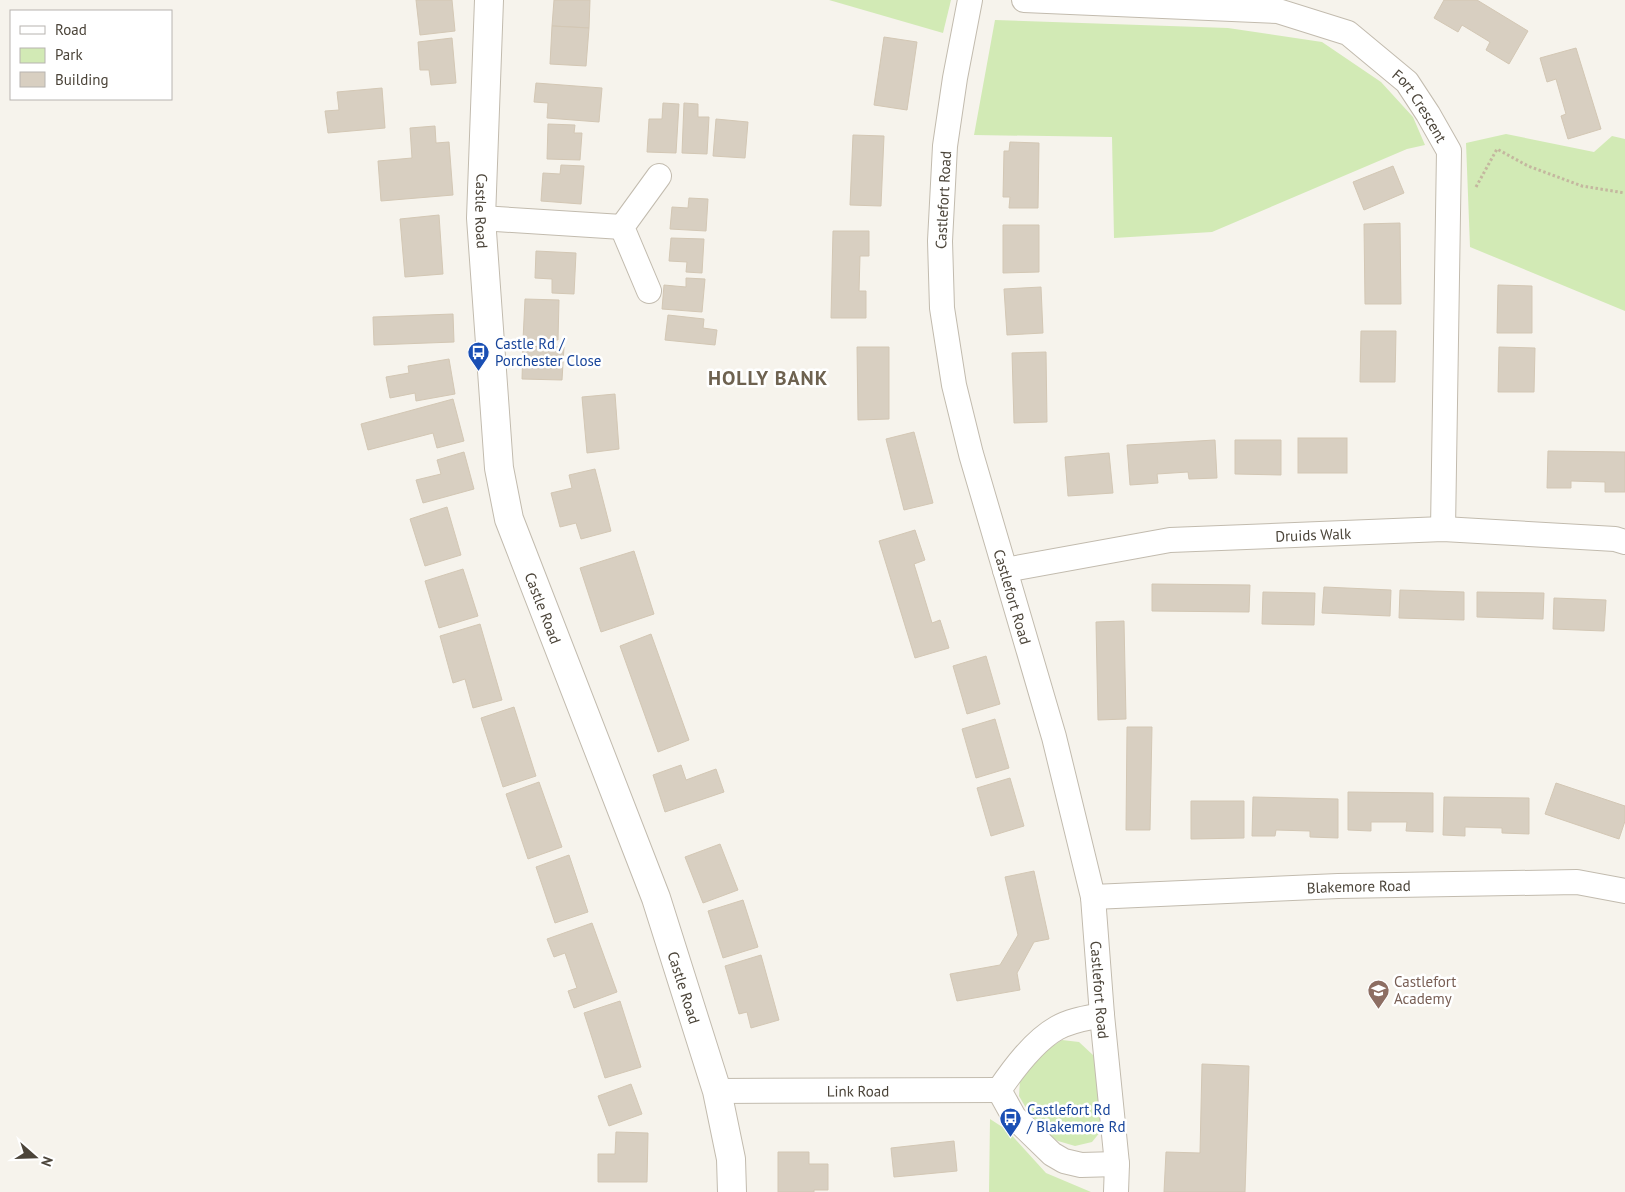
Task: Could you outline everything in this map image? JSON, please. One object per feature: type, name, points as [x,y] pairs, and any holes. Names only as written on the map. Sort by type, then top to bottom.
[{"type":"street","name":"Castle Road","points":[[490,0],[481,218],[499,468],[509,519],[656,898],[717,1091],[731,1159],[732,1192]]},
{"type":"street","name":"Castlefort Road","points":[[970,0],[955,78],[945,146],[940,241],[942,308],[954,385],[971,454],[1054,737],[1093,897],[1102,1015],[1117,1164],[1116,1192]]},
{"type":"street","name":"Fort Crescent","points":[[1024,0],[1278,12],[1348,33],[1407,82],[1450,150],[1443,528]]},
{"type":"street","points":[[622,227],[659,176]]},
{"type":"street","points":[[481,218],[622,227]]},
{"type":"street","points":[[622,227],[649,291]]},
{"type":"street","name":"Druids Walk","points":[[1005,570],[1170,540],[1443,528],[1615,539],[1625,542]]},
{"type":"street","name":"Blakemore Road","points":[[1093,897],[1338,886],[1577,882],[1625,891]]},
{"type":"street","points":[[1102,1015],[1078,1019],[1056,1028],[1033,1047],[1013,1069],[999,1090],[1014,1117],[1052,1154],[1064,1161],[1081,1165],[1117,1164]]},
{"type":"street","name":"Link Road","points":[[717,1091],[999,1090]]},
{"type":"path","points":[[1473,192],[1497,149],[1528,166],[1582,186],[1625,193]]},
{"type":"green space","points":[[829,0],[951,0],[943,33]]},
{"type":"green space","points":[[995,20],[1228,28],[1322,42],[1381,82],[1413,117],[1425,145],[1407,149],[1212,232],[1114,238],[1112,137],[974,135]]},
{"type":"green space","points":[[1506,134],[1594,152],[1612,136],[1625,139],[1625,311],[1470,247],[1466,143]]},
{"type":"green space","points":[[1062,1040],[1079,1042],[1094,1056],[1105,1095],[1105,1126],[1092,1142],[1075,1146],[1058,1141],[1036,1125],[1019,1096],[1020,1080],[1039,1055]]},
{"type":"green space","points":[[990,1119],[1007,1130],[1046,1173],[1091,1192],[989,1192]]},
{"type":"building","points":[[416,0],[452,0],[455,31],[420,35]]},
{"type":"building","points":[[554,0],[590,0],[589,28],[552,26]]},
{"type":"building","points":[[1444,0],[1477,0],[1528,31],[1509,64],[1486,50],[1490,42],[1462,25],[1458,32],[1434,18]]},
{"type":"building","points":[[552,26],[589,28],[586,66],[550,64]]},
{"type":"building","points":[[884,37],[917,42],[907,110],[874,105]]},
{"type":"building","points":[[452,38],[456,83],[431,85],[429,70],[420,70],[418,42]]},
{"type":"building","points":[[1576,48],[1601,129],[1568,139],[1561,116],[1566,114],[1556,79],[1547,82],[1540,58]]},
{"type":"building","points":[[536,83],[602,88],[599,122],[547,118],[548,103],[534,102]]},
{"type":"building","points":[[382,88],[385,128],[328,133],[325,111],[339,110],[337,92]]},
{"type":"building","points":[[663,103],[679,104],[676,153],[647,152],[649,119],[662,119]]},
{"type":"building","points":[[684,103],[698,104],[698,117],[709,117],[707,154],[682,153]]},
{"type":"building","points":[[716,119],[748,122],[745,158],[713,156]]},
{"type":"building","points":[[548,124],[575,125],[574,133],[582,133],[580,160],[547,159]]},
{"type":"building","points":[[435,126],[436,143],[449,142],[453,195],[381,201],[378,161],[412,158],[410,128]]},
{"type":"building","points":[[853,135],[884,136],[881,206],[850,205]]},
{"type":"building","points":[[1010,142],[1039,143],[1038,208],[1009,208],[1010,197],[1003,197],[1004,151],[1009,151]]},
{"type":"building","points":[[561,165],[584,166],[581,204],[541,201],[543,173],[560,174]]},
{"type":"building","points":[[1393,166],[1404,193],[1364,210],[1353,182]]},
{"type":"building","points":[[689,198],[708,199],[706,231],[670,229],[672,207],[688,208]]},
{"type":"building","points":[[439,215],[443,274],[405,277],[400,219]]},
{"type":"building","points":[[1400,223],[1401,304],[1365,304],[1364,224]]},
{"type":"building","points":[[1003,225],[1039,225],[1039,272],[1003,273]]},
{"type":"building","points":[[833,231],[869,231],[869,256],[860,256],[859,291],[866,291],[866,318],[831,318]]},
{"type":"building","points":[[671,238],[704,239],[702,273],[686,272],[687,262],[669,261]]},
{"type":"building","points":[[536,251],[576,253],[574,294],[552,293],[552,279],[535,278]]},
{"type":"building","points":[[686,278],[705,279],[702,312],[662,309],[664,285],[686,287]]},
{"type":"building","points":[[1498,285],[1532,286],[1532,333],[1497,333]]},
{"type":"building","points":[[1041,287],[1043,333],[1007,335],[1004,289]]},
{"type":"building","points":[[525,299],[559,300],[558,340],[523,340]]},
{"type":"building","points":[[453,314],[454,342],[374,345],[373,317]]},
{"type":"building","points":[[668,315],[704,319],[703,328],[717,330],[715,345],[665,340]]},
{"type":"building","points":[[1361,331],[1396,331],[1395,382],[1360,382]]},
{"type":"building","points":[[523,346],[564,347],[562,380],[522,379]]},
{"type":"building","points":[[857,347],[889,347],[889,419],[858,420]]},
{"type":"building","points":[[1499,347],[1535,348],[1534,392],[1498,392]]},
{"type":"building","points":[[1046,352],[1047,422],[1014,423],[1012,353]]},
{"type":"building","points":[[449,359],[455,394],[416,401],[415,393],[390,398],[386,377],[409,373],[408,366]]},
{"type":"building","points":[[615,394],[619,449],[587,453],[582,397]]},
{"type":"building","points":[[453,399],[464,441],[437,448],[433,433],[368,450],[361,424]]},
{"type":"building","points":[[914,432],[933,503],[904,510],[886,439]]},
{"type":"building","points":[[1298,438],[1347,438],[1347,473],[1298,473]]},
{"type":"building","points":[[1215,440],[1217,478],[1189,479],[1188,472],[1157,474],[1158,483],[1130,485],[1127,445]]},
{"type":"building","points":[[1235,440],[1281,440],[1281,475],[1235,474]]},
{"type":"building","points":[[1548,451],[1625,452],[1625,492],[1605,492],[1605,482],[1571,481],[1571,488],[1547,488]]},
{"type":"building","points":[[464,452],[474,489],[423,503],[416,480],[441,474],[437,460]]},
{"type":"building","points":[[1109,453],[1113,493],[1068,496],[1065,457]]},
{"type":"building","points":[[595,469],[611,531],[581,539],[576,523],[560,527],[551,493],[572,488],[569,475]]},
{"type":"building","points":[[447,507],[461,555],[425,566],[410,519]]},
{"type":"building","points":[[915,530],[925,560],[914,564],[932,623],[940,620],[949,648],[915,658],[879,541]]},
{"type":"building","points":[[634,551],[654,614],[601,632],[580,568]]},
{"type":"building","points":[[463,569],[478,616],[439,628],[425,581]]},
{"type":"building","points":[[1152,584],[1250,585],[1249,612],[1152,611]]},
{"type":"building","points":[[1324,587],[1391,590],[1390,616],[1322,613]]},
{"type":"building","points":[[1400,590],[1464,592],[1464,620],[1399,618]]},
{"type":"building","points":[[1263,592],[1315,593],[1314,625],[1262,624]]},
{"type":"building","points":[[1477,592],[1544,593],[1543,619],[1477,617]]},
{"type":"building","points":[[1554,598],[1606,600],[1604,631],[1553,629]]},
{"type":"building","points":[[1124,621],[1126,719],[1098,720],[1096,622]]},
{"type":"building","points":[[480,624],[502,700],[473,708],[465,679],[453,683],[440,636]]},
{"type":"building","points":[[651,634],[689,740],[658,752],[620,646]]},
{"type":"building","points":[[986,656],[1000,704],[967,714],[953,666]]},
{"type":"building","points":[[514,707],[536,776],[503,787],[481,718]]},
{"type":"building","points":[[995,719],[1009,768],[976,778],[962,729]]},
{"type":"building","points":[[1127,727],[1152,727],[1150,830],[1126,830]]},
{"type":"building","points":[[681,765],[686,780],[716,769],[724,792],[665,812],[653,775]]},
{"type":"building","points":[[1010,778],[1024,826],[991,836],[977,788]]},
{"type":"building","points":[[539,782],[562,847],[528,859],[506,794]]},
{"type":"building","points":[[1556,783],[1625,806],[1625,821],[1619,839],[1545,814]]},
{"type":"building","points":[[1348,792],[1433,793],[1433,832],[1406,831],[1407,822],[1371,822],[1371,831],[1348,830]]},
{"type":"building","points":[[1253,797],[1338,799],[1338,838],[1310,837],[1310,831],[1276,830],[1275,836],[1252,836]]},
{"type":"building","points":[[1444,797],[1529,798],[1529,834],[1502,833],[1502,828],[1465,827],[1465,836],[1443,835]]},
{"type":"building","points":[[1191,801],[1244,801],[1244,838],[1191,839]]},
{"type":"building","points":[[720,844],[738,890],[703,903],[685,857]]},
{"type":"building","points":[[569,855],[588,912],[555,923],[536,867]]},
{"type":"building","points":[[1034,871],[1049,939],[1034,942],[1017,973],[1020,990],[957,1001],[950,974],[1000,965],[1018,935],[1005,877]]},
{"type":"building","points":[[743,900],[758,947],[723,958],[708,911]]},
{"type":"building","points":[[592,923],[617,992],[574,1008],[568,991],[577,988],[565,953],[554,957],[547,939]]},
{"type":"building","points":[[761,955],[779,1020],[751,1028],[747,1012],[739,1014],[725,966]]},
{"type":"building","points":[[620,1001],[641,1067],[605,1078],[584,1013]]},
{"type":"building","points":[[1202,1064],[1249,1066],[1245,1192],[1164,1192],[1166,1152],[1200,1153]]},
{"type":"building","points":[[631,1084],[642,1114],[609,1126],[598,1096]]},
{"type":"building","points":[[616,1132],[648,1133],[647,1182],[598,1182],[598,1154],[615,1154]]},
{"type":"building","points":[[954,1141],[957,1171],[894,1177],[891,1148]]},
{"type":"building","points":[[778,1152],[809,1152],[809,1164],[828,1164],[828,1190],[778,1192]]},
{"type":"place","name":"Castle Rd / Porchester Close","points":[[479,371]]},
{"type":"place","name":"Castlefort Academy","points":[[1378,1009]]},
{"type":"place","name":"Castlefort Rd / Blakemore Rd","points":[[1011,1137]]},
{"type":"district","name":"HOLLY BANK","points":[[768,378]]}]
